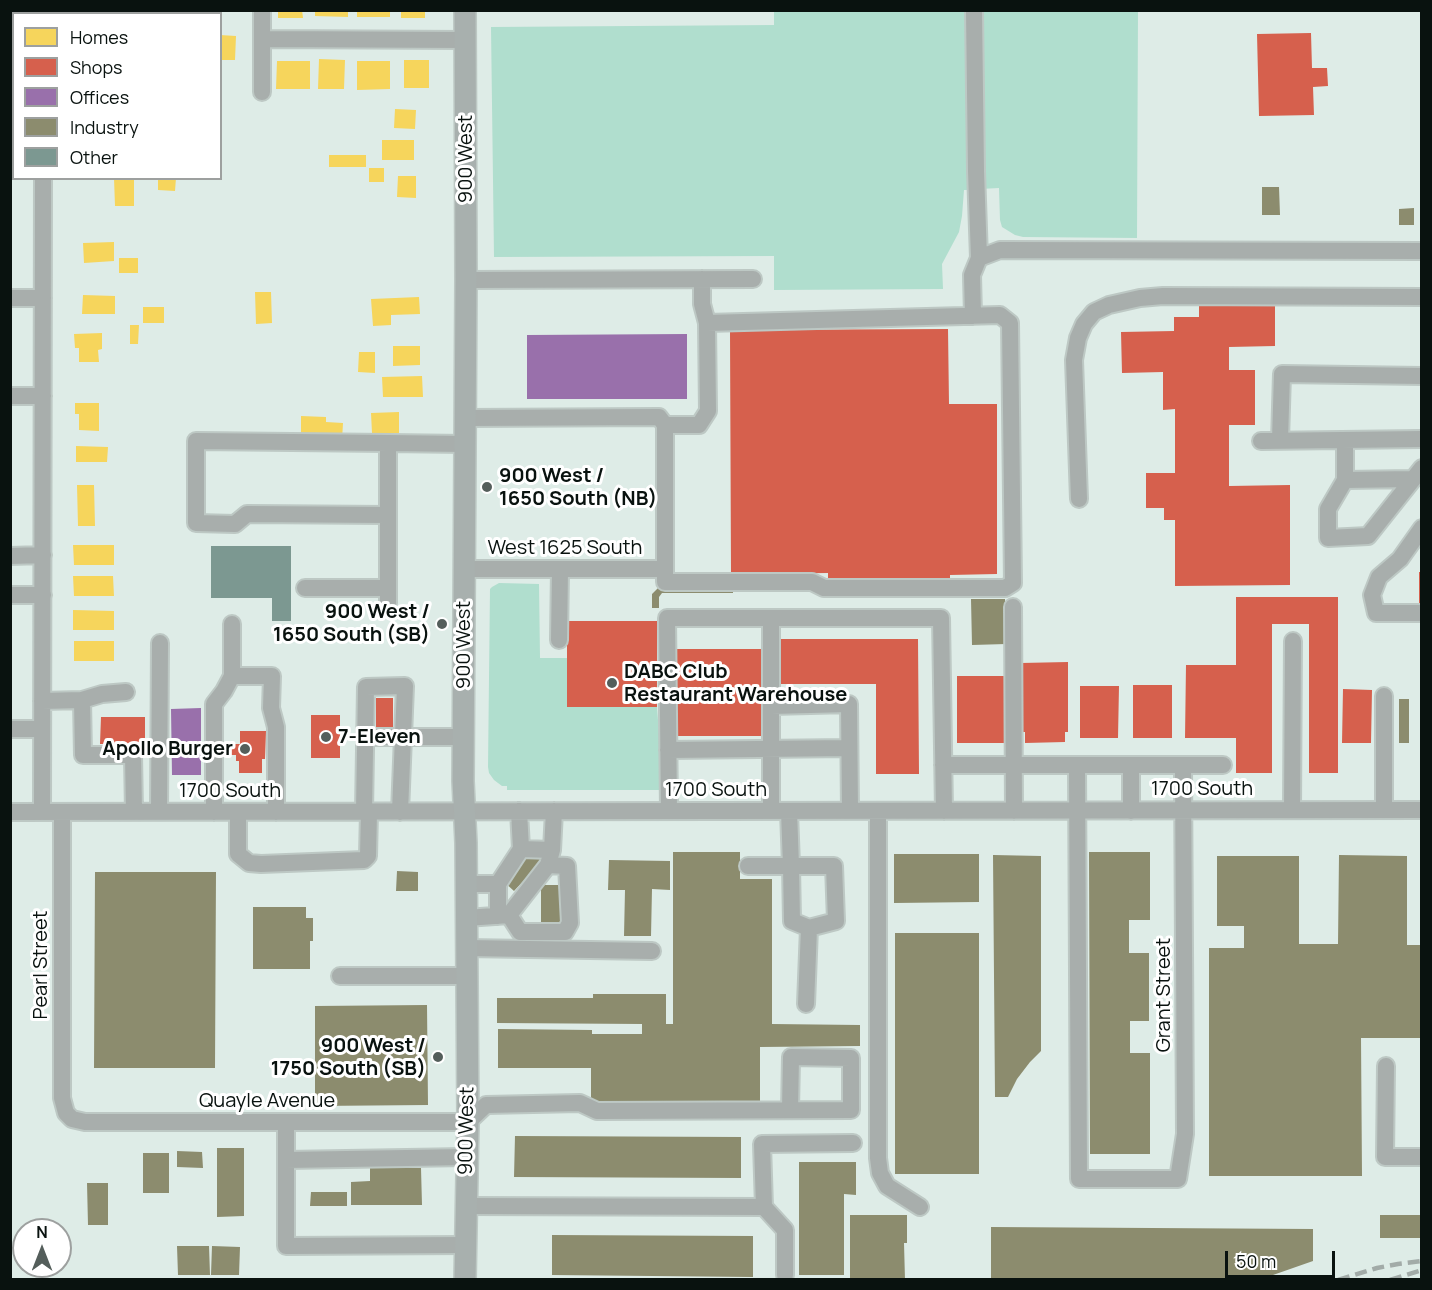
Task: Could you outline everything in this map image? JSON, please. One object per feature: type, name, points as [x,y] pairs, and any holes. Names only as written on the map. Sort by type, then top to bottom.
[{"type":"main road","name":"900 West","points":[[465,10],[464,736],[468,1122],[465,1280]]},
{"type":"street","points":[[262,10],[262,92]]},
{"type":"street","points":[[973,316],[972,275],[979,258],[974,10]]},
{"type":"street","points":[[262,39],[466,40]]},
{"type":"street","points":[[42,812],[43,180]]},
{"type":"street","points":[[979,258],[1000,250],[1422,251]]},
{"type":"street","points":[[665,425],[699,424],[708,411],[707,323],[702,304],[702,279]]},
{"type":"street","points":[[466,280],[753,279]]},
{"type":"street","points":[[1079,499],[1074,360],[1081,331],[1094,312],[1109,305],[1140,298],[1163,296],[1422,297]]},
{"type":"street","points":[[10,298],[43,298]]},
{"type":"street","points":[[466,418],[660,417],[665,425],[665,582],[812,582],[824,588],[1005,588],[1013,583],[1010,323],[1000,315],[707,323]]},
{"type":"street","points":[[1280,440],[1282,374],[1422,376]]},
{"type":"street","points":[[10,396],[43,396]]},
{"type":"street","points":[[1261,441],[1422,439]]},
{"type":"street","points":[[1345,440],[1345,480],[1328,509],[1328,538],[1368,536],[1418,474]]},
{"type":"street","points":[[388,515],[247,513],[235,524],[196,523],[196,441],[465,444]]},
{"type":"street","points":[[305,588],[388,596],[388,443]]},
{"type":"street","points":[[1345,480],[1418,474]]},
{"type":"street","points":[[1422,528],[1400,559],[1379,577],[1372,595],[1376,614],[1422,613]]},
{"type":"street","points":[[10,556],[43,555]]},
{"type":"street","name":"West 1625 South","points":[[465,569],[665,569]]},
{"type":"street","points":[[559,640],[560,570]]},
{"type":"street","points":[[10,596],[43,595]]},
{"type":"street","points":[[1013,607],[1014,811]]},
{"type":"street","points":[[669,811],[667,618],[941,618],[944,811]]},
{"type":"street","points":[[771,618],[771,811]]},
{"type":"street","points":[[214,812],[214,704],[224,692],[232,676],[232,624]]},
{"type":"street","points":[[1293,641],[1293,810]]},
{"type":"street","points":[[159,812],[160,643]]},
{"type":"street","points":[[232,676],[272,676],[271,708],[276,727],[276,812]]},
{"type":"street","points":[[238,812],[238,854],[249,863],[364,860],[368,856],[366,687],[405,686],[400,812]]},
{"type":"street","points":[[42,701],[82,700],[102,694],[126,692]]},
{"type":"street","points":[[1384,696],[1384,810]]},
{"type":"street","points":[[82,700],[83,755],[133,755],[134,812]]},
{"type":"street","points":[[771,706],[849,704],[850,811]]},
{"type":"street","points":[[10,729],[42,729]]},
{"type":"street","points":[[365,736],[464,736]]},
{"type":"street","points":[[668,750],[849,748]]},
{"type":"street","points":[[943,765],[1223,765]]},
{"type":"street","points":[[1077,765],[1078,811]]},
{"type":"street","points":[[1131,765],[1131,811]]},
{"type":"street","name":"Grant Street","points":[[1078,811],[1079,1179],[1178,1179],[1185,1134],[1183,765]]},
{"type":"street","name":"1700 South","points":[[10,812],[1422,810]]},
{"type":"street","points":[[519,811],[521,849],[498,884],[503,915],[520,932],[565,932],[570,924],[567,866],[550,857],[521,849]]},
{"type":"street","points":[[466,918],[503,915],[550,857],[554,811]]},
{"type":"street","points":[[748,866],[790,866],[834,866],[836,921],[808,928],[792,921],[790,866],[789,811]]},
{"type":"street","points":[[878,811],[878,1158],[880,1173],[887,1186],[920,1207]]},
{"type":"street","name":"Pearl Street","points":[[62,812],[62,1098],[68,1117]]},
{"type":"street","points":[[466,885],[498,884]]},
{"type":"street","points":[[806,1004],[808,928]]},
{"type":"street","points":[[466,948],[652,951]]},
{"type":"street","points":[[340,976],[467,976]]},
{"type":"street","points":[[468,1122],[486,1105],[580,1103],[597,1111],[851,1110],[851,1058],[790,1057],[790,1110]]},
{"type":"street","points":[[1386,1066],[1385,1157],[1422,1157]]},
{"type":"street","name":"Quayle Avenue","points":[[68,1117],[85,1122],[468,1122]]},
{"type":"street","points":[[286,1122],[286,1246],[465,1245]]},
{"type":"street","points":[[785,1275],[785,1230],[764,1207],[762,1144],[853,1143]]},
{"type":"street","points":[[286,1160],[467,1156]]},
{"type":"street","points":[[465,1206],[764,1207]]},
{"type":"green space","points":[[774,11],[967,11],[972,190],[964,190],[959,232],[942,264],[943,289],[774,290],[774,256],[494,257],[491,27],[774,25]]},
{"type":"green space","points":[[977,11],[1138,11],[1137,238],[1023,237],[1002,227],[999,188],[980,189]]},
{"type":"green space","points":[[499,583],[539,584],[540,658],[567,658],[567,707],[657,707],[663,786],[661,790],[507,790],[507,786],[502,786],[494,780],[488,767],[490,589]]},
{"type":"building: Homes","points":[[278,10],[302,10],[303,18],[278,18]]},
{"type":"building: Homes","points":[[315,10],[348,10],[348,17],[315,16]]},
{"type":"building: Homes","points":[[357,10],[390,10],[390,17],[357,17]]},
{"type":"building: Homes","points":[[401,10],[425,10],[425,18],[401,18]]},
{"type":"building: Homes","points":[[222,35],[236,36],[235,60],[222,60]]},
{"type":"building: Homes","points":[[319,59],[345,60],[344,89],[318,89]]},
{"type":"building: Homes","points":[[404,60],[429,60],[429,88],[404,88]]},
{"type":"building: Homes","points":[[277,61],[310,61],[310,89],[276,89]]},
{"type":"building: Homes","points":[[357,61],[390,61],[390,89],[357,90]]},
{"type":"building: Homes","points":[[395,109],[416,110],[415,129],[394,128]]},
{"type":"building: Homes","points":[[382,140],[414,140],[414,160],[382,160]]},
{"type":"building: Homes","points":[[329,155],[366,155],[366,167],[329,167]]},
{"type":"building: Homes","points":[[369,168],[384,168],[384,182],[369,182]]},
{"type":"building: Homes","points":[[398,176],[416,176],[416,198],[397,197]]},
{"type":"building: Homes","points":[[114,180],[134,180],[134,206],[115,206]]},
{"type":"building: Homes","points":[[158,180],[176,180],[175,191],[158,190]]},
{"type":"building: Homes","points":[[114,242],[114,261],[84,263],[83,243]]},
{"type":"building: Homes","points":[[119,258],[138,258],[138,273],[119,273]]},
{"type":"building: Homes","points":[[255,292],[271,292],[272,323],[256,324]]},
{"type":"building: Homes","points":[[83,295],[115,296],[115,314],[82,314]]},
{"type":"building: Homes","points":[[419,297],[420,314],[391,315],[391,325],[373,326],[371,299]]},
{"type":"building: Homes","points":[[143,307],[164,307],[164,323],[143,323]]},
{"type":"building: Homes","points":[[130,325],[139,325],[138,344],[130,344]]},
{"type":"building: Homes","points":[[102,333],[102,349],[98,350],[99,362],[79,362],[79,348],[75,348],[74,334]]},
{"type":"building: Homes","points":[[393,346],[420,346],[420,365],[393,366]]},
{"type":"building: Homes","points":[[359,352],[375,352],[375,373],[358,372]]},
{"type":"building: Homes","points":[[422,376],[423,397],[383,397],[382,377]]},
{"type":"building: Homes","points":[[75,403],[99,403],[99,431],[79,430],[79,414],[75,414]]},
{"type":"building: Homes","points":[[399,412],[399,433],[372,433],[371,413]]},
{"type":"building: Homes","points":[[301,416],[326,417],[326,422],[343,423],[342,440],[301,439]]},
{"type":"building: Homes","points":[[76,446],[108,447],[107,462],[76,462]]},
{"type":"building: Homes","points":[[77,485],[94,485],[95,526],[78,526]]},
{"type":"building: Homes","points":[[73,545],[114,545],[114,565],[74,565]]},
{"type":"building: Homes","points":[[73,576],[113,576],[114,596],[74,596]]},
{"type":"building: Homes","points":[[73,610],[114,611],[114,630],[73,630]]},
{"type":"building: Homes","points":[[74,641],[114,641],[114,661],[74,661]]},
{"type":"building: Shops","points":[[1311,33],[1312,68],[1327,68],[1328,86],[1313,87],[1314,115],[1259,116],[1257,34]]},
{"type":"building: Shops","points":[[1275,299],[1275,346],[1229,347],[1229,370],[1255,370],[1255,425],[1229,425],[1229,486],[1290,485],[1290,585],[1175,586],[1175,520],[1164,520],[1164,508],[1146,508],[1146,473],[1175,473],[1175,409],[1163,410],[1163,372],[1122,373],[1121,332],[1174,331],[1174,317],[1199,317],[1199,300]]},
{"type":"building: Shops","points":[[948,329],[949,404],[997,404],[997,574],[950,575],[950,578],[828,579],[828,573],[731,574],[730,330]]},
{"type":"building: Shops","points":[[1419,572],[1422,572],[1422,607],[1419,607]]},
{"type":"building: Shops","points":[[1236,597],[1338,597],[1338,773],[1309,773],[1309,624],[1272,624],[1272,773],[1236,773],[1236,738],[1185,738],[1186,665],[1236,665]]},
{"type":"building: Shops","name":"DABC Club Restaurant Warehouse","points":[[567,621],[657,621],[657,707],[567,707]]},
{"type":"building: Shops","points":[[780,639],[918,639],[919,774],[876,774],[876,684],[780,684]]},
{"type":"building: Shops","points":[[672,649],[766,649],[766,736],[673,736]]},
{"type":"building: Shops","points":[[1068,662],[1068,732],[1065,732],[1065,742],[1025,743],[1025,732],[1021,732],[1021,663]]},
{"type":"building: Shops","points":[[957,676],[1009,676],[1008,743],[957,743]]},
{"type":"building: Shops","points":[[1133,685],[1172,685],[1172,738],[1133,738]]},
{"type":"building: Shops","points":[[1080,686],[1119,686],[1118,738],[1080,738]]},
{"type":"building: Shops","points":[[1343,689],[1372,690],[1371,743],[1342,743]]},
{"type":"building: Shops","name":"7-Eleven","points":[[376,698],[393,698],[393,731],[376,731]]},
{"type":"building: Shops","name":"7-Eleven","points":[[311,715],[340,715],[340,758],[311,758]]},
{"type":"building: Shops","points":[[101,717],[145,717],[145,744],[100,744]]},
{"type":"building: Shops","name":"Apollo Burger","points":[[240,731],[266,731],[262,773],[239,773],[239,761],[236,761],[236,755],[224,755],[225,744],[240,744]]},
{"type":"building: Offices","points":[[687,334],[687,399],[527,399],[527,335]]},
{"type":"building: Offices","points":[[201,708],[201,775],[172,775],[171,709]]},
{"type":"building: Industry","points":[[1262,187],[1279,187],[1280,215],[1262,215]]},
{"type":"building: Industry","points":[[1414,208],[1414,225],[1399,225],[1399,209]]},
{"type":"building: Industry","points":[[659,587],[733,587],[733,593],[662,593],[659,597],[659,608],[652,608],[652,594]]},
{"type":"building: Industry","points":[[971,599],[1005,599],[1006,644],[972,645]]},
{"type":"building: Industry","points":[[1399,699],[1409,699],[1409,743],[1399,743]]},
{"type":"building: Industry","points":[[532,850],[543,860],[514,891],[503,881]]},
{"type":"building: Industry","points":[[673,852],[740,852],[740,879],[772,879],[772,1024],[860,1025],[860,1046],[760,1047],[760,1102],[591,1102],[591,1068],[498,1068],[498,1029],[592,1030],[592,1034],[642,1034],[642,1024],[497,1023],[497,998],[593,998],[593,994],[666,994],[666,1024],[673,1024]]},
{"type":"building: Industry","points":[[1089,852],[1150,852],[1150,920],[1129,920],[1129,953],[1149,953],[1149,1021],[1130,1021],[1130,1053],[1150,1053],[1150,1154],[1090,1154]]},
{"type":"building: Industry","points":[[894,854],[979,854],[979,902],[894,903]]},
{"type":"building: Industry","points":[[993,855],[1041,856],[1041,1051],[1017,1079],[1008,1097],[995,1097]]},
{"type":"building: Industry","points":[[1339,855],[1407,856],[1407,945],[1422,945],[1422,1038],[1361,1038],[1362,1176],[1209,1176],[1209,948],[1244,948],[1244,926],[1217,926],[1217,856],[1299,856],[1299,944],[1338,944]]},
{"type":"building: Industry","points":[[609,860],[670,861],[670,890],[652,889],[651,936],[624,936],[625,890],[608,890]]},
{"type":"building: Industry","points":[[397,871],[418,872],[418,891],[396,891]]},
{"type":"building: Industry","points":[[95,872],[216,872],[215,1068],[94,1068]]},
{"type":"building: Industry","points":[[541,885],[569,885],[566,925],[541,928]]},
{"type":"building: Industry","points":[[253,907],[306,907],[306,918],[313,918],[310,969],[253,969]]},
{"type":"building: Industry","points":[[895,933],[979,933],[979,1174],[895,1174]]},
{"type":"building: Industry","points":[[427,1005],[428,1105],[315,1106],[315,1006]]},
{"type":"building: Industry","points":[[515,1136],[741,1137],[741,1178],[514,1177]]},
{"type":"building: Industry","points":[[217,1148],[244,1148],[244,1216],[217,1217]]},
{"type":"building: Industry","points":[[177,1151],[202,1152],[203,1168],[177,1167]]},
{"type":"building: Industry","points":[[143,1153],[169,1153],[169,1193],[143,1193]]},
{"type":"building: Industry","points":[[799,1162],[856,1162],[856,1195],[844,1194],[844,1275],[799,1275]]},
{"type":"building: Industry","points":[[370,1168],[421,1168],[422,1205],[351,1205],[351,1182],[370,1181]]},
{"type":"building: Industry","points":[[87,1183],[108,1183],[108,1225],[88,1225]]},
{"type":"building: Industry","points":[[311,1192],[347,1192],[347,1206],[310,1206]]},
{"type":"building: Industry","points":[[850,1215],[907,1215],[907,1243],[904,1243],[905,1280],[850,1280]]},
{"type":"building: Industry","points":[[1380,1215],[1422,1215],[1422,1238],[1380,1238]]},
{"type":"building: Industry","points":[[991,1227],[1313,1229],[1313,1261],[1256,1280],[991,1280]]},
{"type":"building: Industry","points":[[552,1235],[753,1236],[753,1277],[552,1275]]},
{"type":"building: Industry","points":[[177,1246],[209,1246],[210,1275],[178,1275]]},
{"type":"building: Industry","points":[[212,1246],[240,1247],[239,1275],[211,1275]]},
{"type":"building: Other","points":[[211,546],[291,546],[291,621],[272,621],[272,598],[211,598]]},
{"type":"railway","points":[[1338,1280],[1377,1268],[1422,1261]]},
{"type":"railway","points":[[1390,1280],[1422,1270]]},
{"type":"place","name":"900 West / 1650 South (NB)","points":[[487,487]]},
{"type":"place","name":"900 West / 1650 South (SB)","points":[[442,624]]},
{"type":"place","name":"DABC Club Restaurant Warehouse","points":[[612,683]]},
{"type":"place","name":"7-Eleven","points":[[326,737]]},
{"type":"place","name":"Apollo Burger","points":[[245,749]]},
{"type":"place","name":"900 West / 1750 South (SB)","points":[[438,1057]]}]
